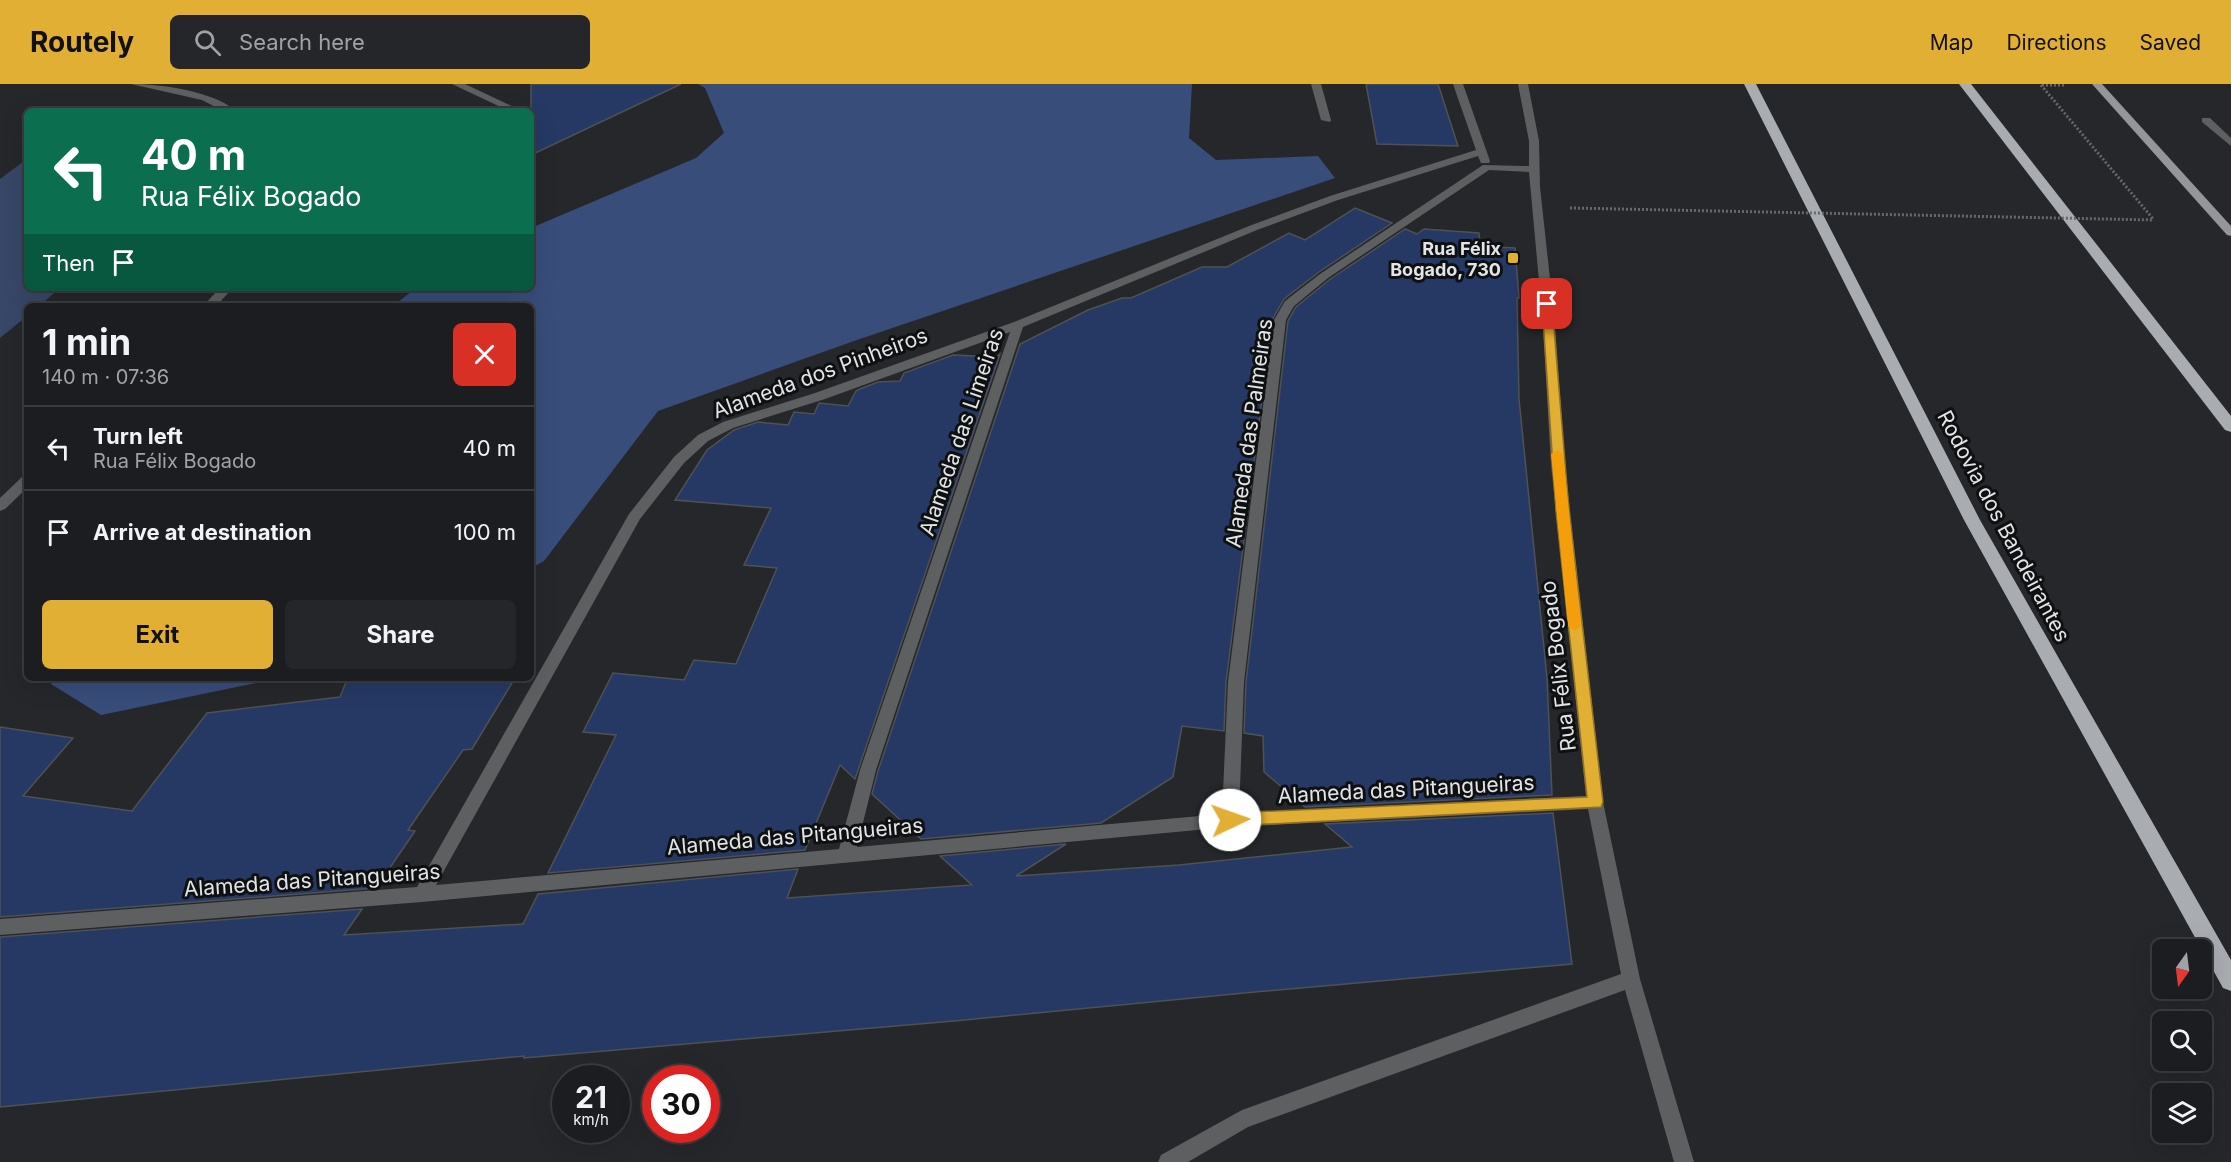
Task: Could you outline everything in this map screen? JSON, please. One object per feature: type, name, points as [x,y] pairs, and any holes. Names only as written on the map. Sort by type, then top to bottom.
[{"type":"highway","name":"Rodovia dos Bandeirantes","points":[[1750,84],[1972,520],[2231,981]]},
{"type":"highway","points":[[1965,84],[2231,427]]},
{"type":"main road","points":[[2097,84],[2231,233]]},
{"type":"street","points":[[136,84],[206,98],[225,108]]},
{"type":"street","points":[[457,84],[510,108]]},
{"type":"street","points":[[1316,84],[1326,120]]},
{"type":"street","points":[[1458,84],[1487,167],[1534,169]]},
{"type":"street","name":"Rua Félix Bogado","points":[[1523,84],[1534,141],[1534,169],[1549,325],[1559,477],[1595,802],[1631,979],[1684,1162]]},
{"type":"street","points":[[2206,120],[2231,143]]},
{"type":"street","name":"Alameda das Limeiras","points":[[847,854],[868,770],[1018,325],[1253,228],[1334,198],[1482,152]]},
{"type":"street","name":"Alameda das Palmeiras","points":[[1230,820],[1236,682],[1280,320],[1289,304],[1324,276],[1487,167]]},
{"type":"street","points":[[212,303],[224,291]]},
{"type":"street","name":"Alameda dos Pinheiros","points":[[422,894],[634,517],[679,460],[703,438],[728,425],[820,396],[1018,325]]},
{"type":"street","points":[[0,506],[24,483]]},
{"type":"street","name":"Alameda das Pitangueiras","points":[[0,927],[422,894],[1230,820],[1595,802]]},
{"type":"street","points":[[1168,1162],[1242,1120],[1631,979]]},
{"type":"path","points":[[2041,85],[2064,85]]},
{"type":"path","points":[[1570,208],[2154,220],[2041,85]]},
{"type":"shaded area","points":[[698,84],[1192,84],[1189,138],[1216,160],[1318,156],[1335,178],[854,341],[658,411],[544,561],[534,566],[534,303],[397,303],[412,291],[534,291],[534,227],[696,158],[724,133],[705,88]]},
{"type":"shaded area","points":[[24,161],[24,291],[56,291],[42,303],[24,303],[24,318],[0,338],[0,179]]},
{"type":"shaded area","points":[[54,681],[265,681],[101,715],[51,684]]},
{"type":"building","points":[[531,84],[681,84],[534,154],[534,108],[531,108]]},
{"type":"building","points":[[1366,84],[1438,84],[1458,146],[1377,144]]},
{"type":"building","points":[[1355,208],[1392,223],[1319,272],[1284,299],[1272,320],[1226,682],[1224,731],[1182,726],[1173,777],[1101,823],[921,839],[872,794],[1020,344],[1088,310],[1122,298],[1131,298],[1202,267],[1227,267],[1289,233],[1305,240]]},
{"type":"building","points":[[1405,229],[1417,234],[1424,229],[1479,233],[1480,246],[1515,248],[1519,298],[1517,298],[1519,399],[1547,678],[1552,795],[1305,807],[1264,772],[1263,736],[1244,733],[1246,682],[1288,321],[1296,307],[1329,280]]},
{"type":"building","points":[[1000,354],[855,779],[840,765],[805,850],[548,873],[616,735],[583,732],[613,673],[684,680],[694,660],[736,664],[777,568],[744,565],[771,508],[675,500],[707,450],[734,430],[758,422],[788,425],[794,412],[814,414],[819,403],[848,406],[856,391],[860,389],[878,382],[900,381],[904,373],[953,355],[996,357]]},
{"type":"building","points":[[513,681],[472,749],[463,750],[408,830],[415,831],[376,888],[0,917],[0,727],[73,738],[23,796],[132,811],[207,713],[340,697],[346,682]]},
{"type":"building","points":[[1553,813],[1572,964],[954,1021],[524,1058],[524,1056],[0,1107],[0,937],[362,909],[344,935],[523,924],[538,894],[798,869],[787,898],[972,885],[940,856],[1066,844],[1016,876],[1179,865],[1352,847],[1325,824]]},
{"type":"slow traffic","points":[[1557,454],[1575,626]]},
{"type":"place","name":"Rua Félix Bogado, 730","points":[[1513,258]]},
{"type":"route","points":[[1230,820],[1595,802],[1562,511],[1547,304]]}]
